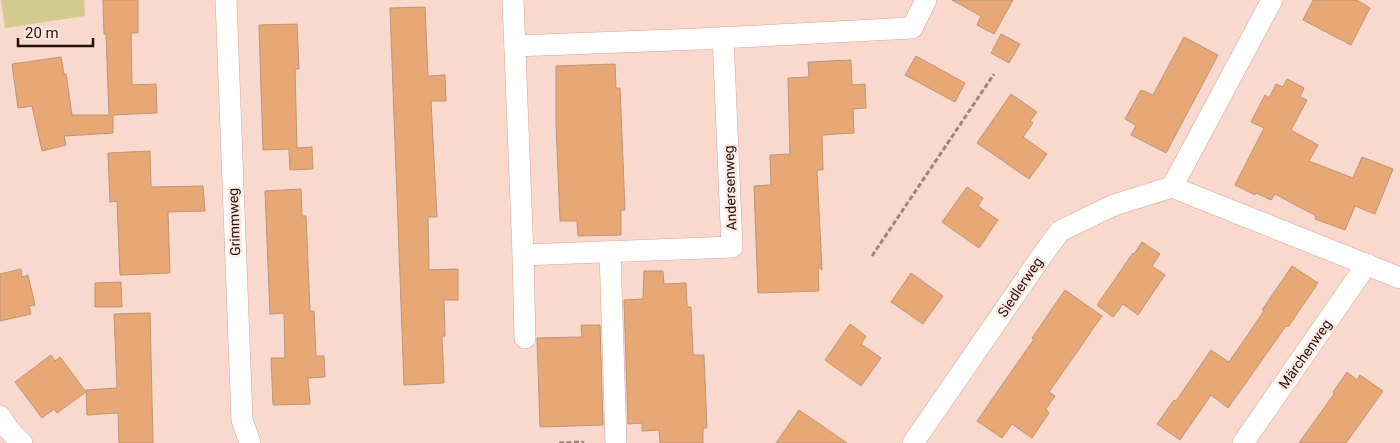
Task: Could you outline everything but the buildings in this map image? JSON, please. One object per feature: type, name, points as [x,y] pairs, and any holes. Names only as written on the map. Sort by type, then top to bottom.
[{"type":"street","name":"Grimmweg","points":[[226,0],[242,420],[250,443]]},
{"type":"street","points":[[513,0],[525,338]]},
{"type":"street","points":[[515,46],[912,28],[926,0]]},
{"type":"street","points":[[1272,0],[1172,187],[1400,278]]},
{"type":"street","name":"Andersenweg","points":[[523,255],[732,247],[723,38]]},
{"type":"street","name":"Siedlerweg","points":[[913,443],[1060,231],[1114,205],[1172,187]]},
{"type":"street","points":[[610,252],[616,443]]},
{"type":"street","name":"Märchenweg","points":[[1243,443],[1367,264]]},
{"type":"street","points":[[0,416],[9,430],[22,443]]},
{"type":"path","points":[[872,256],[994,74]]},
{"type":"path","points":[[558,443],[584,443]]},
{"type":"shaded area","points":[[1,0],[84,0],[85,16],[5,28]]}]
